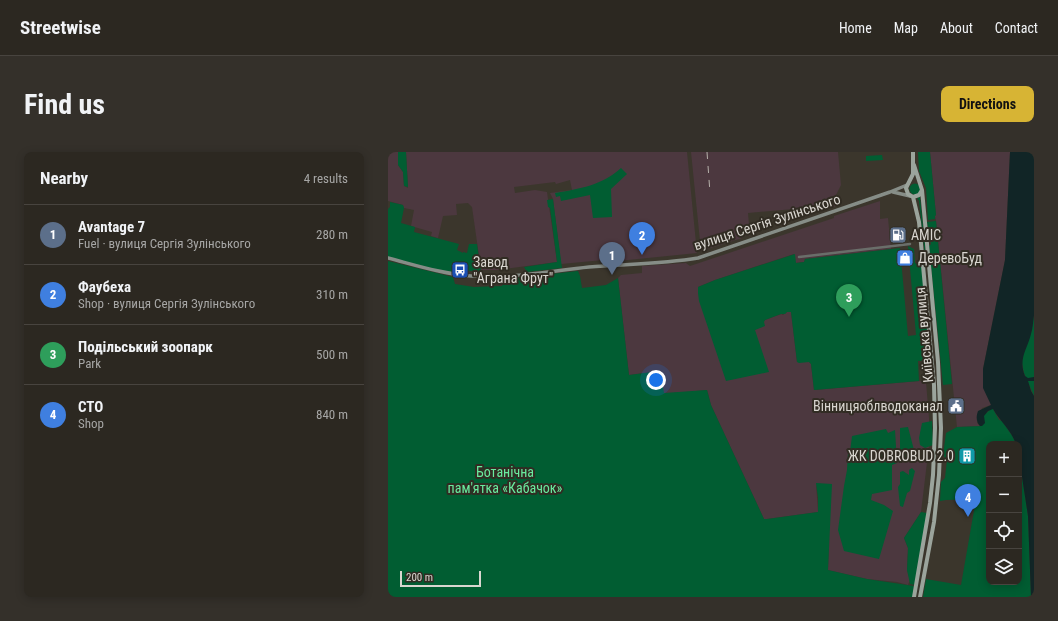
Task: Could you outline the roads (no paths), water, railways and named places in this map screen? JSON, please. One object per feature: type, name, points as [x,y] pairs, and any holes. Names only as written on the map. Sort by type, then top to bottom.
[{"type":"main road","points":[[913,152],[913,174],[908,184],[907,191],[912,196],[919,195],[922,190],[914,165]]},
{"type":"main road","points":[[908,184],[915,181],[921,184]]},
{"type":"main road","name":"Київська вулиця","points":[[920,597],[934,522],[941,438],[940,387],[922,190]]},
{"type":"main road","name":"Київська вулиця","points":[[912,196],[919,217],[923,258],[934,384],[935,438],[928,521],[914,597]]},
{"type":"main road","points":[[923,258],[928,258]]},
{"type":"main road","points":[[935,438],[941,438]]},
{"type":"main road","points":[[933,475],[939,475]]},
{"type":"street","name":"вулиця Сергія Зулінського","points":[[388,258],[453,274],[482,277],[632,263],[686,260],[698,258],[890,192],[908,184]]},
{"type":"street","points":[[890,192],[912,196]]},
{"type":"street","points":[[799,257],[910,244]]},
{"type":"water","points":[[1010,152],[1034,152],[1034,315],[1032,332],[1022,365],[1025,376],[1028,378],[1034,377],[1034,381],[1028,381],[1034,396],[1034,597],[1031,597],[1028,516],[1022,477],[1022,441],[1014,441],[993,409],[988,411],[984,416],[985,423],[982,426],[980,426],[977,419],[978,411],[991,405],[983,388],[983,369],[1005,260]]},
{"type":"railway","points":[[707,152],[710,193]]},
{"type":"place","name":"АМІС","points":[[898,235]]},
{"type":"place","name":"Фаубеха","points":[[642,255]]},
{"type":"place","name":"ДеревоБуд","points":[[905,258]]},
{"type":"place","name":"Завод \"Аграна Фрут\"","points":[[460,270]]},
{"type":"place","name":"Avantage 7","points":[[612,275]]},
{"type":"place","name":"Подільський зоопарк","points":[[849,317]]},
{"type":"place","name":"Вінницяоблводоканал","points":[[956,406]]},
{"type":"place","name":"ЖК DOBROBUD 2.0","points":[[967,456]]},
{"type":"place","name":"СТО","points":[[968,517]]},
{"type":"park label","name":"Ботанічна пам'ятка «Кабачок»","points":[[505,480]]}]
